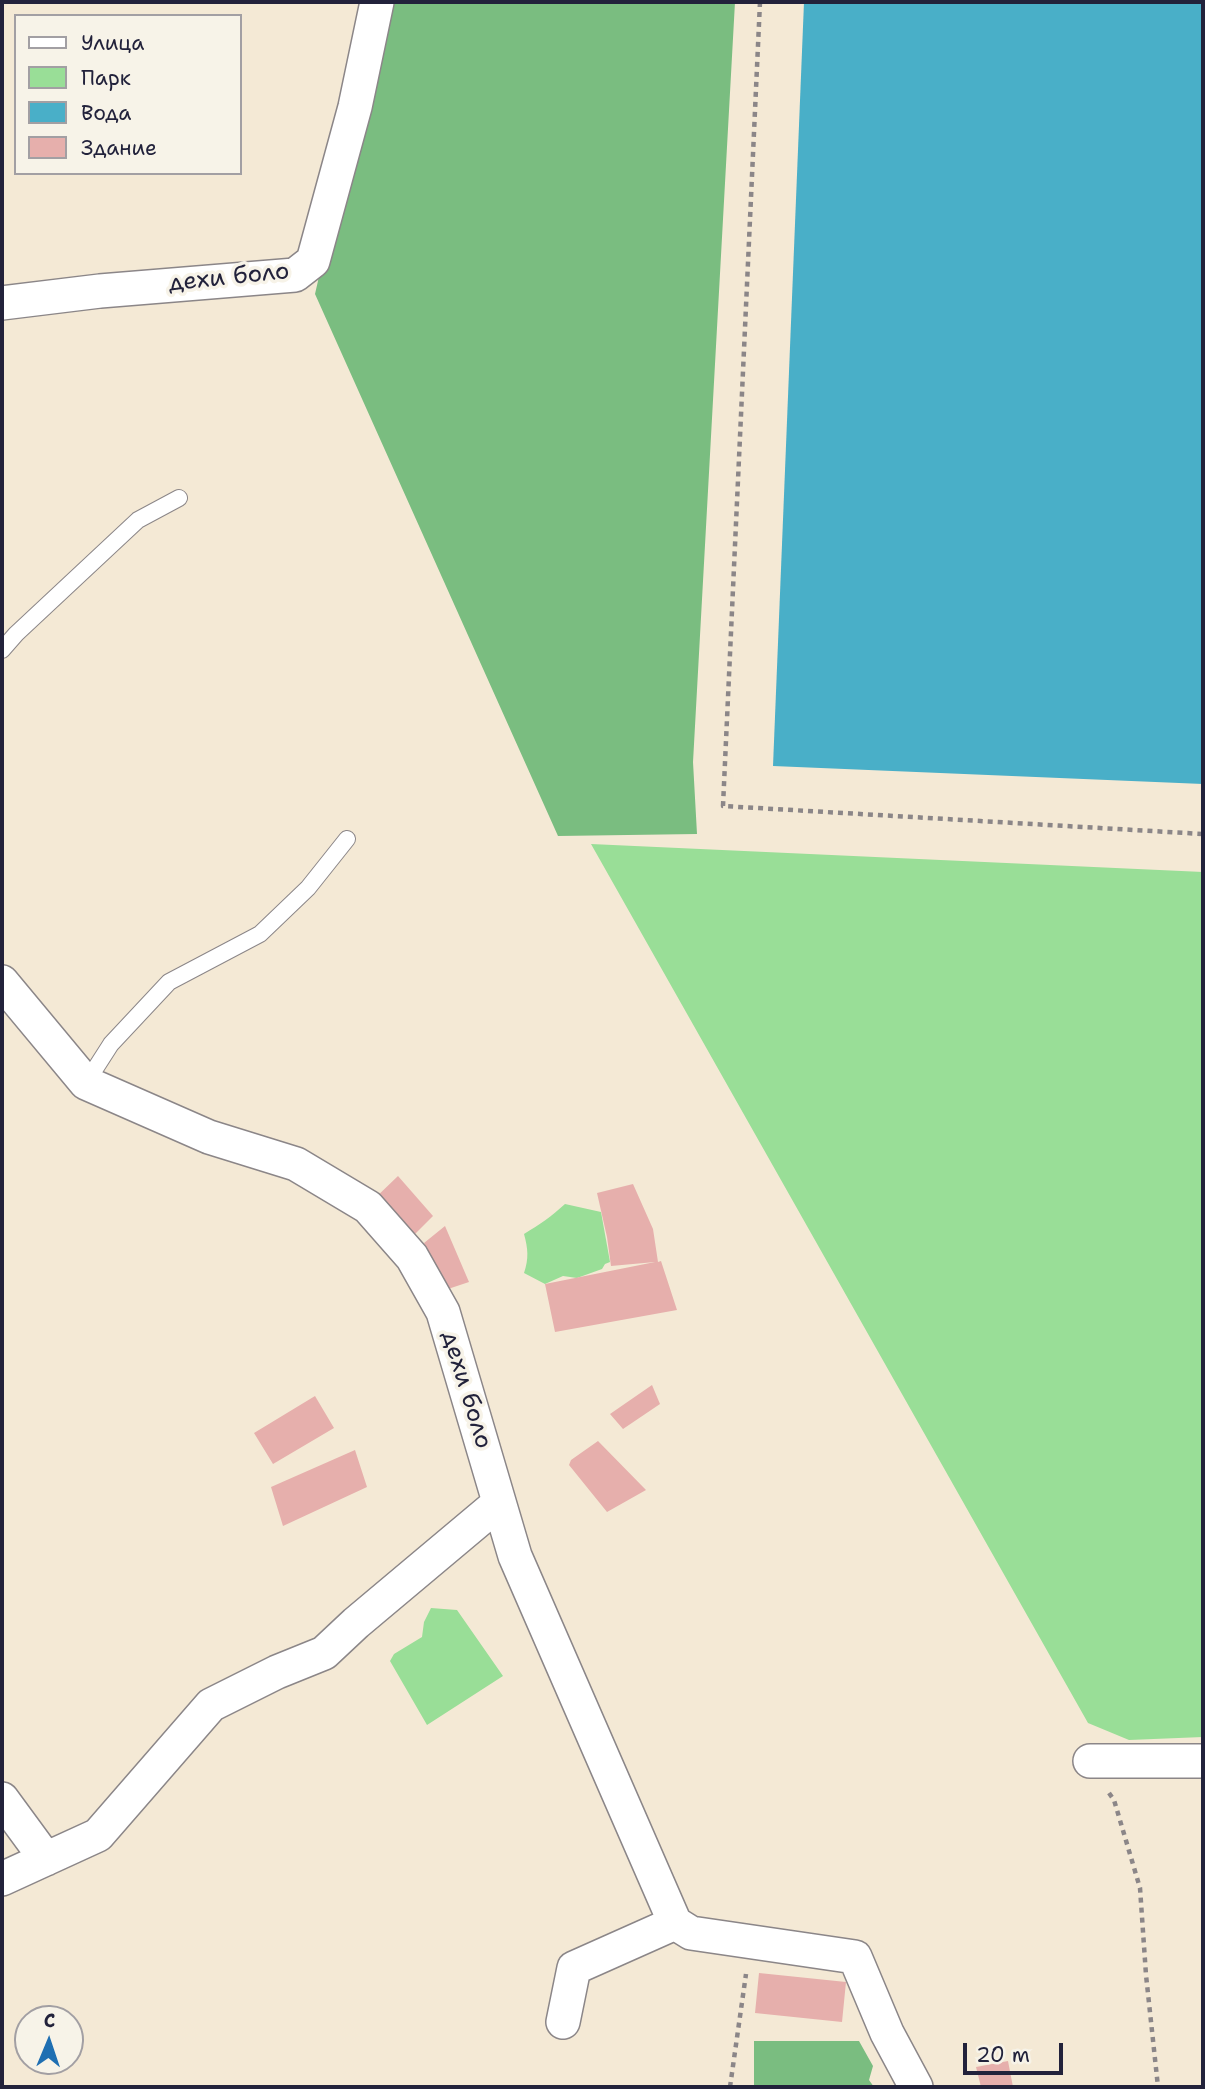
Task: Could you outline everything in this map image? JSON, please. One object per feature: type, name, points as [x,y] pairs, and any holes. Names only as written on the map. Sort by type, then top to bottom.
[{"type":"street","name":"дехи боло","points":[[2,303],[100,291],[295,275],[313,261],[355,107],[377,2]]},
{"type":"street","name":"дехи боло","points":[[2,982],[86,1083],[209,1137],[296,1164],[368,1207],[412,1257],[443,1312],[515,1556],[675,1923]]},
{"type":"street","points":[[2,1879],[97,1835],[211,1705],[277,1672],[324,1653],[499,1503]]},
{"type":"street","points":[[1090,1762],[1203,1761]]},
{"type":"street","points":[[2,1799],[46,1859]]},
{"type":"street","points":[[563,2022],[574,1968],[675,1923],[691,1933],[855,1957],[887,2033],[916,2087]]},
{"type":"lane","points":[[2,650],[138,520],[179,498]]},
{"type":"lane","points":[[86,1083],[111,1044],[169,982],[260,934],[308,888],[347,839]]},
{"type":"path","points":[[760,2],[723,806],[1203,834]]},
{"type":"path","points":[[1090,1762],[1114,1800],[1140,1888],[1158,2087]]},
{"type":"path","points":[[730,2087],[750,1943]]},
{"type":"green space","points":[[382,2],[735,2],[693,762],[697,834],[558,836],[315,294]]},
{"type":"green space","points":[[591,844],[1203,872],[1203,1737],[1129,1740],[1088,1723]]},
{"type":"green space","points":[[565,1204],[601,1212],[610,1262],[602,1269],[577,1278],[563,1276],[545,1284],[524,1273],[527,1254],[524,1234]]},
{"type":"green space","points":[[431,1608],[457,1610],[503,1676],[427,1725],[390,1661],[394,1654],[422,1637],[424,1622]]},
{"type":"green space","points":[[754,2041],[859,2041],[873,2066],[869,2080],[874,2087],[754,2087]]},
{"type":"water","points":[[804,2],[1203,2],[1203,784],[773,766]]},
{"type":"building","points":[[398,1176],[433,1216],[409,1240],[372,1201]]},
{"type":"building","points":[[633,1184],[653,1229],[658,1262],[661,1261],[677,1310],[555,1332],[545,1284],[655,1262],[611,1266],[597,1193]]},
{"type":"building","points":[[445,1226],[469,1282],[445,1290],[424,1243]]},
{"type":"building","points":[[652,1385],[660,1404],[623,1429],[610,1414]]},
{"type":"building","points":[[315,1396],[334,1428],[273,1464],[254,1433]]},
{"type":"building","points":[[598,1441],[646,1490],[607,1512],[569,1465],[571,1460]]},
{"type":"building","points":[[355,1450],[367,1487],[283,1526],[271,1487]]},
{"type":"building","points":[[759,1973],[846,1982],[842,2022],[755,2013]]},
{"type":"building","points":[[1008,2061],[1013,2087],[981,2087],[976,2067]]}]
